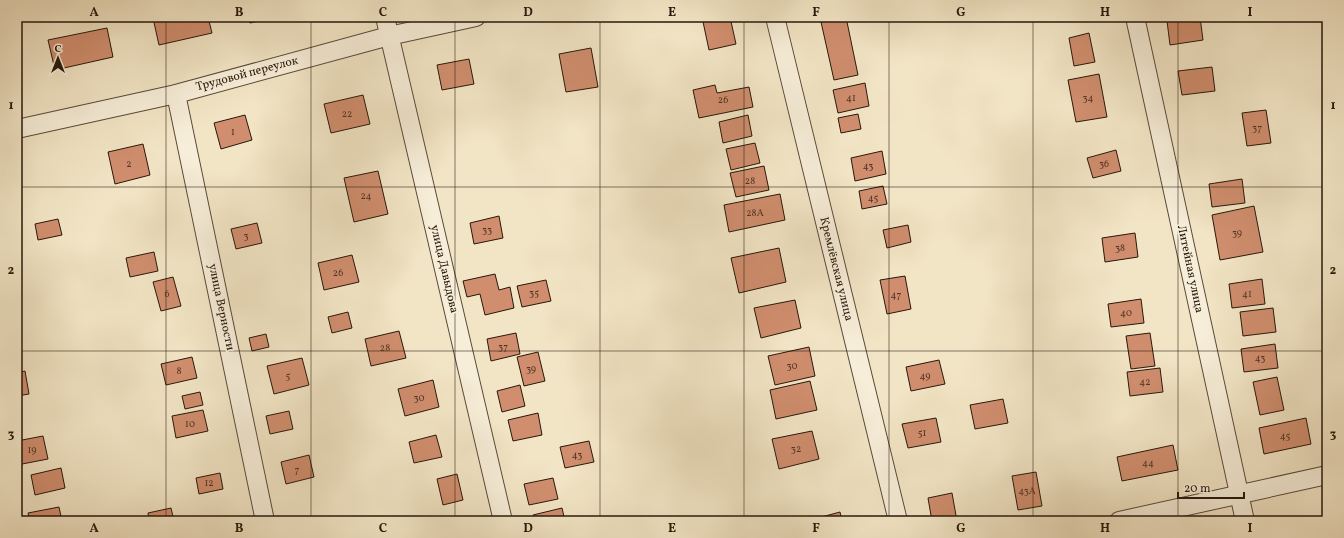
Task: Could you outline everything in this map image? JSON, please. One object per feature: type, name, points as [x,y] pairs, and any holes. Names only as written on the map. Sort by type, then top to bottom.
[{"type":"street","name":"улица Давыдова","points":[[385,17],[503,521]]},
{"type":"street","name":"Трудовой переулок","points":[[17,129],[176,94],[389,36],[476,17]]},
{"type":"street","name":"Кремлёвская улица","points":[[775,17],[898,521]]},
{"type":"street","name":"Литейная улица","points":[[1135,17],[1245,521]]},
{"type":"street","name":"улица Верности","points":[[176,94],[265,521]]},
{"type":"street","points":[[1119,521],[1327,475]]},
{"type":"building","points":[[208,17],[212,33],[159,45],[153,18]]},
{"type":"building","points":[[249,17],[276,17],[250,23]]},
{"type":"building","points":[[702,17],[730,17],[736,44],[709,50]]},
{"type":"building","points":[[846,17],[858,75],[834,80],[821,22]]},
{"type":"building","points":[[1200,17],[1203,40],[1170,45],[1167,21]]},
{"type":"building","points":[[107,28],[113,57],[55,70],[48,40]]},
{"type":"building","points":[[1089,33],[1095,62],[1074,66],[1069,38]]},
{"type":"building","points":[[591,48],[598,87],[566,92],[559,54]]},
{"type":"building","points":[[469,59],[474,84],[442,90],[437,65]]},
{"type":"building","points":[[1212,67],[1215,91],[1182,95],[1178,71]]},
{"type":"building","points":[[1099,74],[1107,117],[1076,122],[1068,80]]},
{"type":"building","points":[[865,83],[869,106],[838,113],[833,90]]},
{"type":"building","points":[[715,85],[717,93],[749,87],[753,107],[699,118],[693,90]]},
{"type":"building","points":[[363,95],[370,124],[331,133],[324,104]]},
{"type":"building","points":[[1266,110],[1271,143],[1247,146],[1242,113]]},
{"type":"building","points":[[858,114],[861,129],[841,133],[838,118]]},
{"type":"building","points":[[245,115],[252,140],[221,149],[214,123]]},
{"type":"building","points":[[748,115],[752,136],[723,143],[719,122]]},
{"type":"building","points":[[755,143],[760,163],[731,170],[726,149]]},
{"type":"building","points":[[143,144],[150,175],[115,184],[108,152]]},
{"type":"building","points":[[1116,150],[1121,171],[1093,178],[1087,158]]},
{"type":"building","points":[[882,151],[886,174],[855,181],[851,158]]},
{"type":"building","points":[[764,166],[769,190],[736,197],[730,173]]},
{"type":"building","points":[[378,171],[388,214],[354,222],[344,178]]},
{"type":"building","points":[[1242,179],[1245,203],[1212,207],[1209,184]]},
{"type":"building","points":[[883,186],[887,204],[862,209],[859,191]]},
{"type":"building","points":[[780,194],[785,220],[729,232],[724,205]]},
{"type":"building","points":[[1254,206],[1263,252],[1220,260],[1212,215]]},
{"type":"building","points":[[499,216],[503,238],[474,244],[470,223]]},
{"type":"building","points":[[58,219],[62,235],[38,240],[35,224]]},
{"type":"building","points":[[257,223],[262,243],[236,249],[231,229]]},
{"type":"building","points":[[908,225],[911,242],[887,248],[883,230]]},
{"type":"building","points":[[1135,233],[1138,257],[1105,262],[1102,238]]},
{"type":"building","points":[[779,248],[786,282],[739,293],[731,258]]},
{"type":"building","points":[[154,252],[158,271],[130,277],[126,258]]},
{"type":"building","points":[[352,255],[359,282],[324,290],[318,263]]},
{"type":"building","points":[[495,274],[499,290],[510,287],[514,308],[485,315],[480,294],[467,297],[463,281]]},
{"type":"building","points":[[905,276],[911,309],[887,314],[880,280]]},
{"type":"building","points":[[173,277],[181,306],[161,311],[153,282]]},
{"type":"building","points":[[1262,279],[1265,304],[1232,308],[1229,284]]},
{"type":"building","points":[[546,280],[551,301],[522,307],[517,286]]},
{"type":"building","points":[[1141,299],[1144,323],[1111,327],[1108,304]]},
{"type":"building","points":[[795,300],[801,328],[761,338],[754,308]]},
{"type":"building","points":[[1273,308],[1276,332],[1243,336],[1240,312]]},
{"type":"building","points":[[348,312],[352,328],[332,333],[328,317]]},
{"type":"building","points":[[399,331],[406,358],[371,366],[365,339]]},
{"type":"building","points":[[516,333],[520,354],[491,361],[487,339]]},
{"type":"building","points":[[1150,333],[1155,366],[1131,369],[1126,336]]},
{"type":"building","points":[[266,334],[269,347],[252,351],[249,338]]},
{"type":"building","points":[[1275,344],[1278,368],[1244,372],[1241,349]]},
{"type":"building","points":[[809,347],[815,376],[775,385],[768,356]]},
{"type":"building","points":[[538,352],[545,381],[524,386],[517,357]]},
{"type":"building","points":[[192,357],[197,378],[166,385],[161,364]]},
{"type":"building","points":[[302,358],[309,385],[274,394],[267,366]]},
{"type":"building","points":[[939,360],[945,384],[911,391],[906,367]]},
{"type":"building","points":[[1160,368],[1163,392],[1130,396],[1127,372]]},
{"type":"building","points":[[25,371],[29,394],[17,396],[17,373]]},
{"type":"building","points":[[1277,377],[1284,410],[1260,415],[1253,382]]},
{"type":"building","points":[[433,380],[439,407],[405,416],[398,389]]},
{"type":"building","points":[[810,381],[817,410],[776,419],[770,390]]},
{"type":"building","points":[[520,385],[525,406],[502,412],[497,391]]},
{"type":"building","points":[[200,392],[203,405],[185,409],[182,396]]},
{"type":"building","points":[[1003,399],[1008,423],[975,429],[970,405]]},
{"type":"building","points":[[203,410],[208,431],[176,438],[172,416]]},
{"type":"building","points":[[289,411],[293,429],[270,434],[266,416]]},
{"type":"building","points":[[538,413],[542,435],[513,441],[508,420]]},
{"type":"building","points":[[936,418],[941,442],[908,448],[902,424]]},
{"type":"building","points":[[1306,418],[1311,444],[1264,454],[1259,428]]},
{"type":"building","points":[[812,431],[819,459],[779,469],[772,439]]},
{"type":"building","points":[[436,435],[442,457],[414,463],[409,442]]},
{"type":"building","points":[[43,436],[48,459],[17,465],[17,441]]},
{"type":"building","points":[[589,441],[594,462],[565,468],[560,447]]},
{"type":"building","points":[[1173,445],[1178,470],[1122,481],[1117,457]]},
{"type":"building","points":[[309,455],[314,477],[286,484],[281,462]]},
{"type":"building","points":[[61,468],[65,488],[35,495],[31,475]]},
{"type":"building","points":[[1036,472],[1042,506],[1018,510],[1012,476]]},
{"type":"building","points":[[220,473],[223,489],[199,494],[196,478]]},
{"type":"building","points":[[457,474],[463,500],[443,505],[437,479]]},
{"type":"building","points":[[553,478],[558,499],[529,505],[524,484]]},
{"type":"building","points":[[952,493],[957,521],[932,521],[928,498]]},
{"type":"building","points":[[59,507],[62,521],[30,521],[28,513]]},
{"type":"building","points":[[171,508],[174,521],[149,521],[148,513]]},
{"type":"building","points":[[562,508],[565,521],[535,521],[533,515]]},
{"type":"building","points":[[840,512],[842,521],[814,521],[814,519]]},
{"type":"building","points":[[448,517],[449,521],[433,521]]},
{"type":"building","points":[[1327,518],[1327,521],[1315,521]]}]
